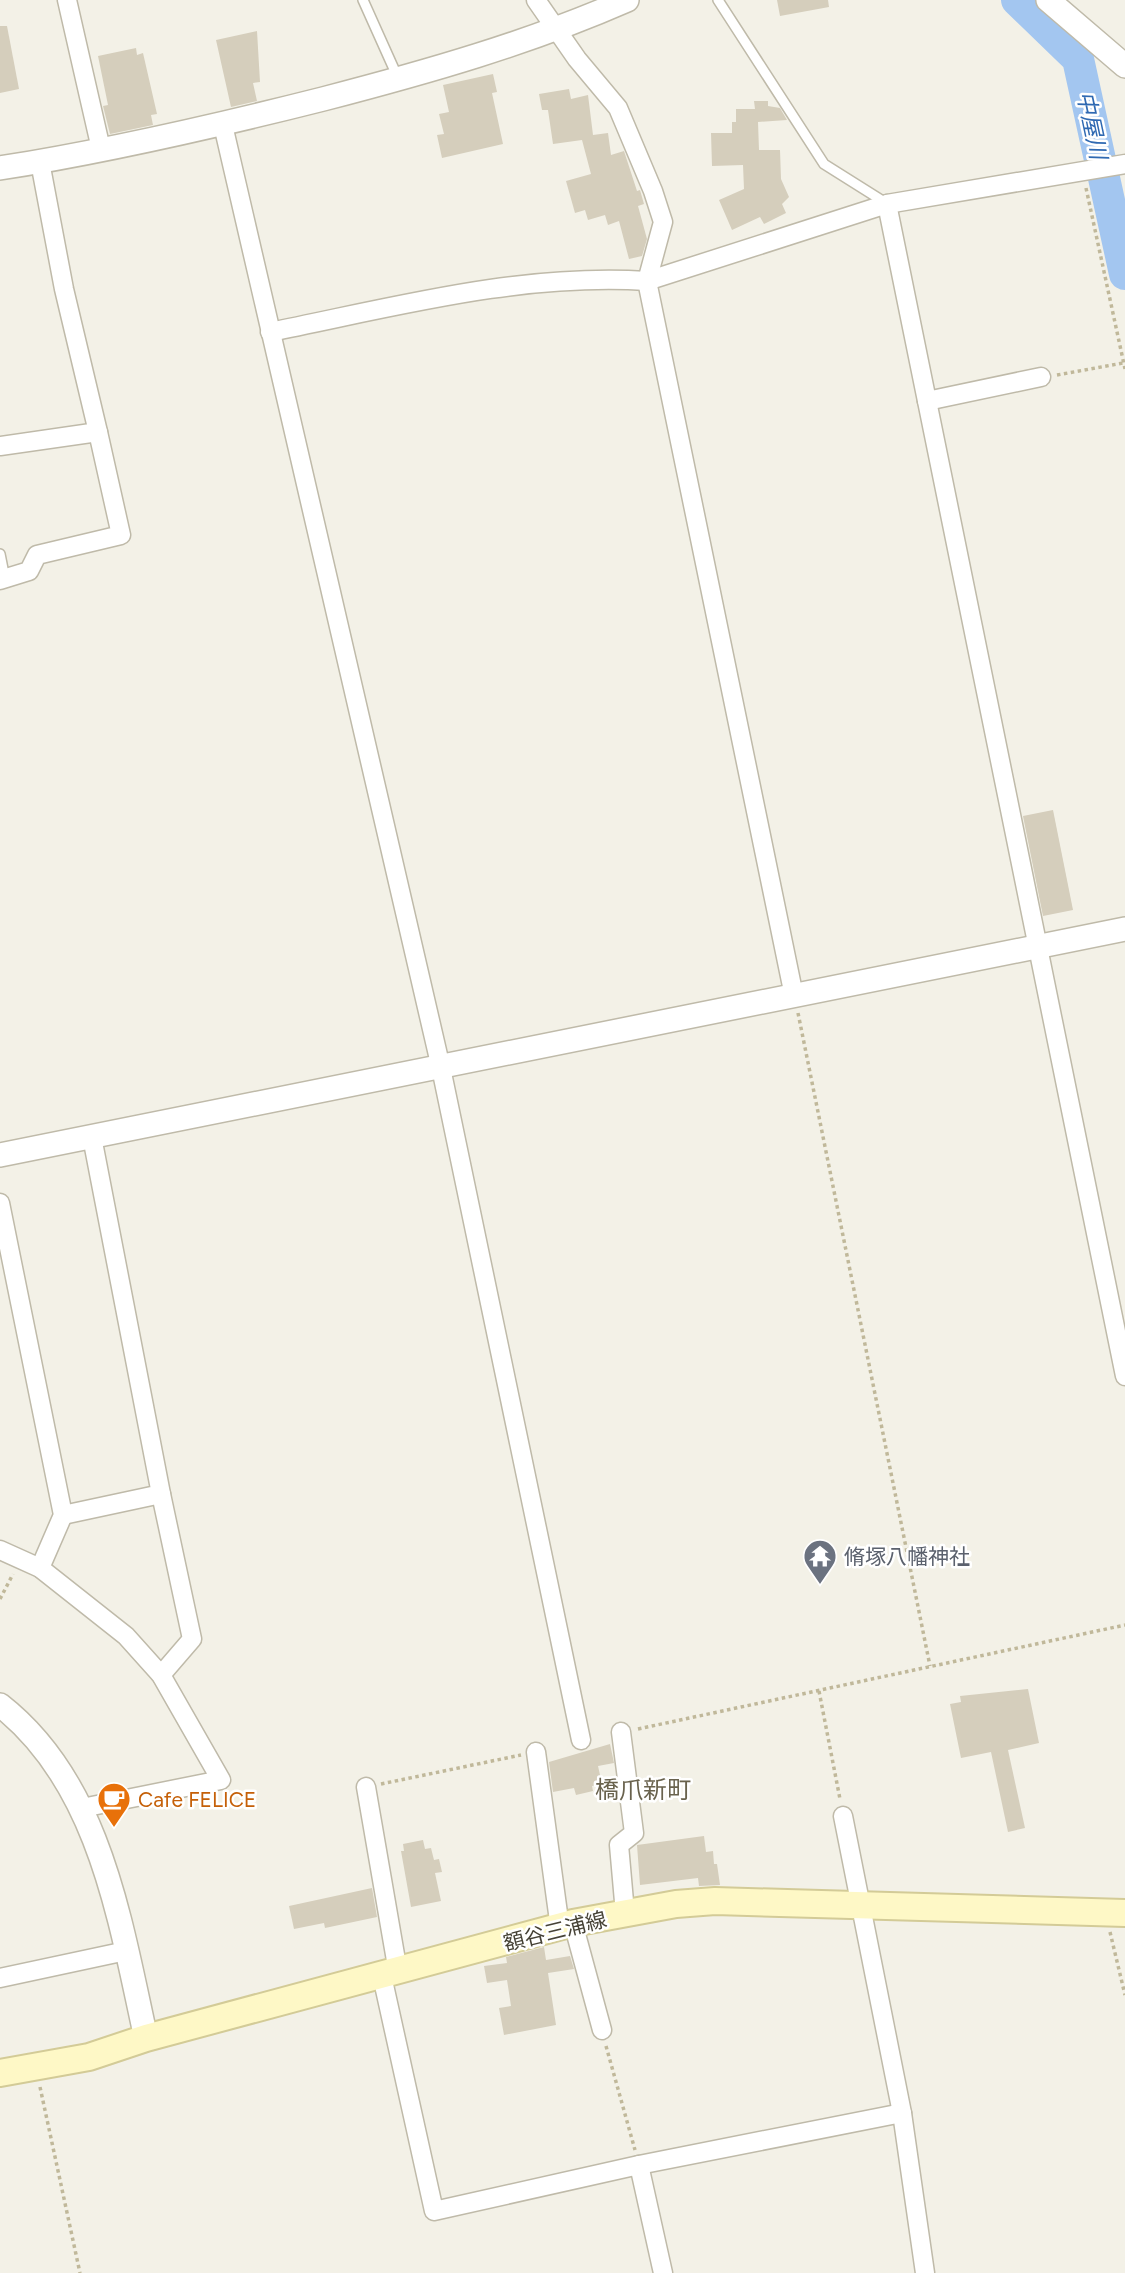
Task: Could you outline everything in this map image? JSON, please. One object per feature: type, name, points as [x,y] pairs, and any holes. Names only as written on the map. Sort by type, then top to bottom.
[{"type":"main road","name":"額谷三浦線","points":[[0,2073],[89,2057],[146,2038],[566,1925],[625,1913],[715,1901],[1115,1913]]},
{"type":"street","points":[[67,0],[101,149]]},
{"type":"street","points":[[536,0],[556,31],[618,108],[663,222],[647,281],[794,996]]},
{"type":"street","points":[[0,168],[223,125],[398,79],[556,31],[627,0]]},
{"type":"street","points":[[1048,0],[1125,66]]},
{"type":"street","points":[[223,125],[441,1068],[581,1740]]},
{"type":"street","points":[[2,579],[29,571],[37,555],[121,535],[64,289],[40,162]]},
{"type":"street","points":[[270,332],[508,285],[611,279],[647,281],[887,204],[1122,164]]},
{"type":"street","points":[[887,204],[1125,1376]]},
{"type":"street","points":[[927,401],[1041,377]]},
{"type":"street","points":[[0,446],[98,432]]},
{"type":"street","points":[[0,1155],[1125,929]]},
{"type":"street","points":[[92,1137],[192,1639],[161,1675]]},
{"type":"street","points":[[0,1203],[63,1515],[40,1568]]},
{"type":"street","points":[[63,1515],[161,1494]]},
{"type":"street","points":[[0,1550],[40,1568],[126,1636],[161,1675],[221,1780],[82,1808]]},
{"type":"street","points":[[0,1705],[27,1726],[82,1808],[110,1884],[146,2038]]},
{"type":"street","points":[[621,1732],[634,1833],[619,1845],[625,1913]]},
{"type":"street","points":[[536,1752],[566,1925],[602,2030]]},
{"type":"street","points":[[366,1787],[390,1974],[433,2211],[639,2165],[902,2113]]},
{"type":"street","points":[[843,1816],[863,1905],[902,2113],[925,2273]]},
{"type":"street","points":[[0,1979],[127,1951]]},
{"type":"street","points":[[639,2165],[663,2273]]},
{"type":"lane","points":[[364,0],[398,79]]},
{"type":"lane","points":[[718,0],[824,164],[850,184],[887,204]]},
{"type":"lane","points":[[0,554],[2,579]]},
{"type":"path","points":[[1081,171],[1125,369]]},
{"type":"path","points":[[1041,377],[1124,363]]},
{"type":"path","points":[[794,996],[930,1666]]},
{"type":"path","points":[[0,1599],[21,1559]]},
{"type":"path","points":[[621,1732],[1125,1625]]},
{"type":"path","points":[[819,1691],[843,1816]]},
{"type":"path","points":[[366,1787],[536,1752]]},
{"type":"path","points":[[1115,1913],[1125,1995]]},
{"type":"path","points":[[602,2030],[639,2165]]},
{"type":"path","points":[[36,2067],[80,2273]]},
{"type":"building","points":[[777,0],[828,0],[829,7],[780,16]]},
{"type":"building","points":[[0,26],[7,26],[19,89],[0,93]]},
{"type":"building","points":[[257,31],[260,82],[253,83],[257,101],[231,107],[216,40]]},
{"type":"building","points":[[136,48],[137,55],[143,53],[157,114],[151,115],[153,125],[110,134],[103,106],[108,105],[98,56]]},
{"type":"building","points":[[493,74],[497,92],[492,93],[503,144],[442,158],[437,135],[444,134],[439,114],[449,112],[443,85]]},
{"type":"building","points":[[569,89],[571,99],[588,95],[593,135],[608,133],[611,155],[624,151],[644,204],[638,206],[647,239],[642,256],[629,259],[619,221],[608,225],[605,215],[588,220],[585,210],[575,213],[566,181],[591,174],[582,140],[553,144],[548,110],[542,110],[539,94]]},
{"type":"building","points":[[754,101],[768,101],[768,106],[780,108],[787,120],[758,122],[759,150],[780,150],[781,179],[789,197],[782,204],[786,213],[764,224],[760,217],[732,230],[719,200],[744,189],[743,165],[712,166],[711,133],[732,133],[732,122],[736,122],[736,109],[755,109]]},
{"type":"building","points":[[1053,810],[1073,910],[1043,916],[1023,816]]},
{"type":"building","points":[[1028,1689],[1039,1743],[1008,1750],[1025,1828],[1008,1832],[991,1752],[961,1758],[950,1704],[961,1702],[960,1696]]},
{"type":"building","points":[[610,1744],[614,1763],[598,1766],[602,1784],[592,1786],[593,1791],[576,1795],[574,1788],[553,1792],[549,1762]]},
{"type":"building","points":[[704,1836],[706,1852],[713,1851],[720,1885],[699,1886],[698,1878],[640,1885],[637,1845]]},
{"type":"building","points":[[423,1840],[425,1849],[431,1848],[434,1860],[439,1859],[442,1872],[435,1873],[441,1901],[411,1907],[401,1851],[404,1851],[403,1844]]},
{"type":"building","points":[[372,1888],[377,1917],[325,1928],[324,1923],[294,1929],[289,1906]]},
{"type":"building","points":[[544,1947],[546,1960],[570,1956],[574,1969],[548,1973],[556,2025],[504,2035],[499,2008],[511,2006],[507,1980],[487,1983],[484,1966],[507,1963],[506,1957]]},
{"type":"waterway","name":"中屋川","points":[[1017,0],[1078,59],[1125,274]]},
{"type":"place","name":"脩塚八幡神社","points":[[820,1586]]},
{"type":"place","name":"Cafe FELICE","points":[[114,1829]]},
{"type":"district","name":"橋爪新町","points":[[643,1789]]}]
